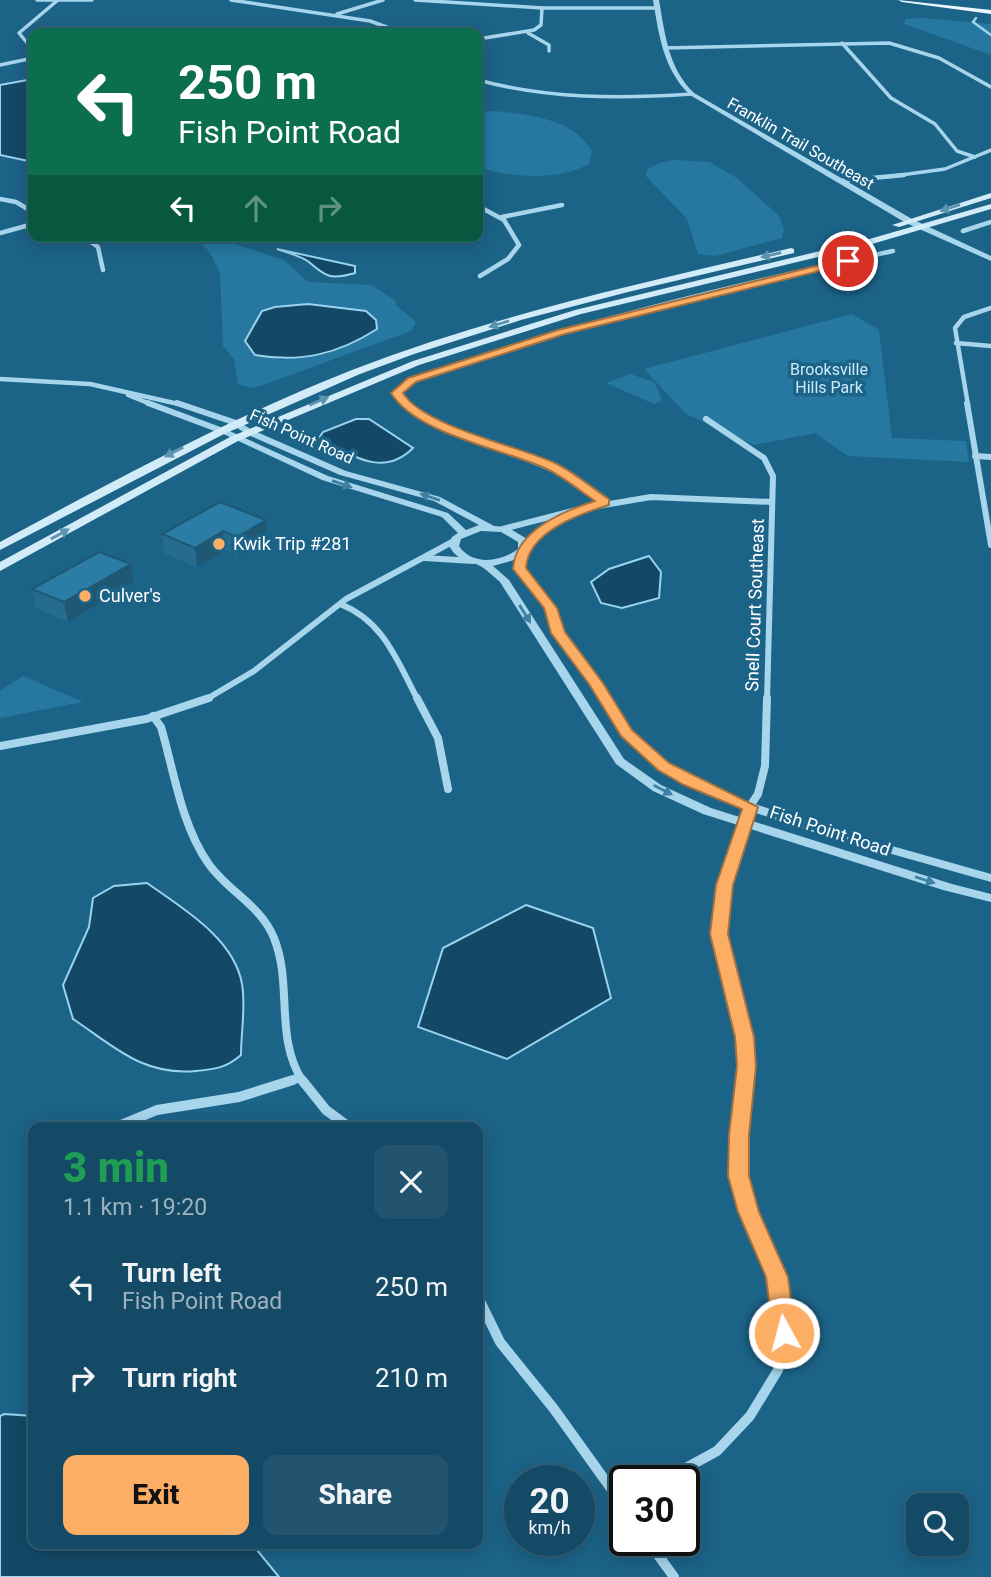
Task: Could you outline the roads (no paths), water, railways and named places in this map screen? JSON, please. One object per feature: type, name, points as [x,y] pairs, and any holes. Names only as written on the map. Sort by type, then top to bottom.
[{"type":"main road","points":[[902,0],[991,11]]},
{"type":"main road","points":[[917,0],[991,11]]},
{"type":"main road","points":[[0,547],[220,430],[359,371],[564,304],[909,221],[991,195]]},
{"type":"main road","points":[[0,568],[234,439],[376,378],[497,336],[599,307],[923,228],[991,206]]},
{"type":"street","points":[[37,0],[92,0]]},
{"type":"street","points":[[28,46],[19,33],[57,0]]},
{"type":"street","points":[[231,0],[334,15],[391,28]]},
{"type":"street","points":[[334,15],[383,0]]},
{"type":"street","points":[[415,0],[542,8],[657,4]]},
{"type":"street","name":"Franklin Trail Southeast","points":[[657,4],[665,48],[675,77],[692,94],[909,221],[991,259]]},
{"type":"street","points":[[483,38],[528,33],[541,25],[542,8]]},
{"type":"street","points":[[528,33],[549,45],[549,51]]},
{"type":"street","points":[[665,48],[871,41],[914,49],[939,58],[991,88]]},
{"type":"street","points":[[842,43],[891,98],[936,124],[957,151],[975,157]]},
{"type":"street","points":[[0,65],[28,59]]},
{"type":"street","points":[[483,81],[551,92],[653,97],[692,94]]},
{"type":"street","points":[[483,90],[495,85]]},
{"type":"street","points":[[840,181],[925,173],[991,150]]},
{"type":"street","points":[[0,199],[16,202],[28,209]]},
{"type":"street","points":[[502,217],[562,205]]},
{"type":"street","points":[[480,276],[508,259],[519,245],[516,231],[502,217],[483,208]]},
{"type":"street","points":[[963,231],[991,222]]},
{"type":"street","points":[[0,233],[28,226]]},
{"type":"street","points":[[91,242],[98,247],[103,270]]},
{"type":"street","points":[[605,502],[551,466],[440,425],[404,404],[397,393],[412,380],[562,332],[781,275],[893,251]]},
{"type":"street","points":[[991,308],[964,317],[955,328],[991,545]]},
{"type":"street","points":[[956,343],[991,346]]},
{"type":"street","name":"Fish Point Road","points":[[0,379],[97,386],[165,397],[236,423],[249,432],[343,473],[436,499],[491,527]]},
{"type":"street","name":"Fish Point Road","points":[[97,386],[138,397],[220,430],[234,439],[325,478],[446,515],[458,537],[455,550],[504,580],[620,761],[657,788],[707,811],[991,898]]},
{"type":"street","name":"Snell Court Southeast","points":[[691,1465],[717,1451],[750,1416],[778,1370],[784,1333],[777,1277],[749,1212],[739,1176],[739,1135],[746,1066],[745,1037],[719,934],[724,885],[747,823],[750,807],[758,794],[765,766],[773,476],[764,458],[706,419]]},
{"type":"street","points":[[975,456],[991,457]]},
{"type":"street","points":[[503,529],[605,502],[657,495],[772,502]]},
{"type":"street","points":[[425,558],[504,561],[522,550],[538,533],[580,509]]},
{"type":"street","points":[[0,746],[153,716],[193,705],[232,686],[267,663],[340,604],[458,537],[491,527],[503,529],[519,536],[522,550]]},
{"type":"street","name":"Fish Point Road","points":[[522,550],[519,569],[551,608],[558,633],[596,683],[626,733],[663,767],[690,782],[750,807],[991,878]]},
{"type":"street","points":[[340,604],[358,610],[375,623],[384,635],[438,738],[448,789]]},
{"type":"street","points":[[153,716],[161,727],[195,836],[207,862],[228,887],[255,908],[271,930],[282,959],[286,999],[284,1035],[309,1093],[340,1122]]},
{"type":"street","points":[[128,1122],[157,1110],[239,1097],[301,1078]]},
{"type":"street","points":[[483,1307],[500,1342],[609,1483]]},
{"type":"street","points":[[659,1556],[674,1577]]},
{"type":"waterway","points":[[976,18],[973,22],[991,35]]},
{"type":"place","name":"Kwik Trip #281","points":[[219,544]]},
{"type":"place","name":"Culver's","points":[[85,596]]},
{"type":"park label","name":"Brooksville Hills Park","points":[[829,378]]}]
